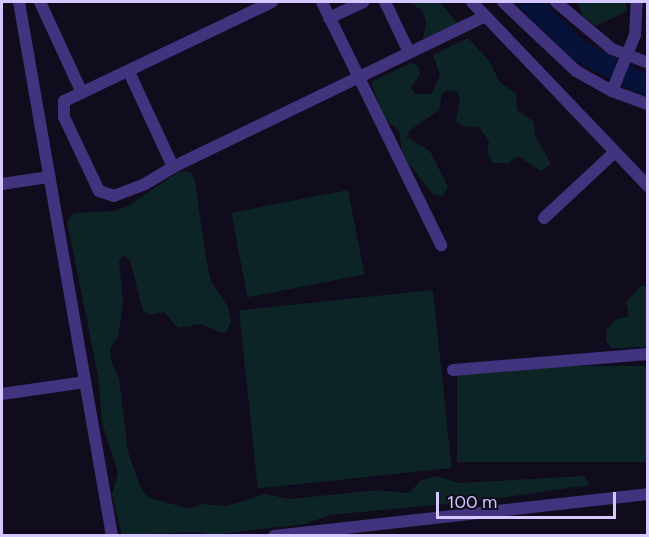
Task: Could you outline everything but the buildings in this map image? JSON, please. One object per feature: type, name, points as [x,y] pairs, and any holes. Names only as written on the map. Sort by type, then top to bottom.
[{"type":"street","points":[[19,2],[112,536]]},
{"type":"street","points":[[40,2],[82,93]]},
{"type":"street","points":[[272,2],[64,101],[62,109],[99,191],[106,195],[120,194],[173,166],[485,16]]},
{"type":"street","points":[[322,2],[441,245]]},
{"type":"street","points":[[329,18],[364,2]]},
{"type":"street","points":[[385,2],[409,52]]},
{"type":"street","points":[[472,2],[648,186]]},
{"type":"street","points":[[503,2],[576,71],[648,104]]},
{"type":"street","points":[[556,2],[588,33],[626,58],[648,63]]},
{"type":"street","points":[[614,88],[635,35],[637,2]]},
{"type":"street","points":[[129,72],[173,166]]},
{"type":"street","points":[[544,218],[615,152]]},
{"type":"street","points":[[2,184],[49,177]]},
{"type":"street","points":[[453,370],[648,354]]},
{"type":"street","points":[[2,394],[85,382]]},
{"type":"street","points":[[274,536],[648,494]]},
{"type":"green space","points":[[408,2],[439,2],[458,23],[423,39],[426,22],[422,10]]},
{"type":"green space","points":[[578,2],[625,2],[627,11],[596,26],[582,15]]},
{"type":"green space","points":[[468,38],[490,62],[500,83],[516,93],[517,110],[534,122],[535,136],[551,164],[541,171],[518,156],[509,163],[493,163],[487,152],[489,142],[480,128],[463,126],[456,121],[460,97],[456,91],[447,90],[442,94],[439,110],[409,131],[407,137],[430,151],[448,187],[443,196],[433,194],[403,157],[399,131],[384,118],[371,82],[411,63],[419,67],[420,74],[411,87],[415,94],[432,94],[440,75],[433,55]]},
{"type":"green space","points":[[180,171],[190,172],[195,180],[211,281],[228,307],[231,321],[227,331],[221,333],[201,324],[178,328],[164,312],[151,315],[143,311],[130,260],[124,255],[119,261],[123,304],[118,336],[110,349],[112,362],[119,378],[128,452],[141,489],[150,498],[190,509],[200,504],[227,506],[265,494],[289,499],[379,490],[403,493],[410,492],[421,480],[437,476],[460,483],[585,476],[589,485],[486,500],[330,515],[305,524],[212,535],[199,532],[122,535],[112,495],[118,473],[102,422],[98,376],[67,221],[74,213],[115,211],[128,206]]},
{"type":"green space","points":[[348,190],[364,274],[248,297],[231,213]]},
{"type":"green space","points":[[641,286],[647,286],[647,347],[612,348],[606,341],[607,329],[617,319],[629,316],[626,302]]},
{"type":"green space","points":[[433,290],[452,468],[258,488],[239,310]]},
{"type":"green space","points":[[457,366],[647,366],[647,462],[457,462]]},
{"type":"waterway","points":[[529,2],[578,50],[648,86]]}]
